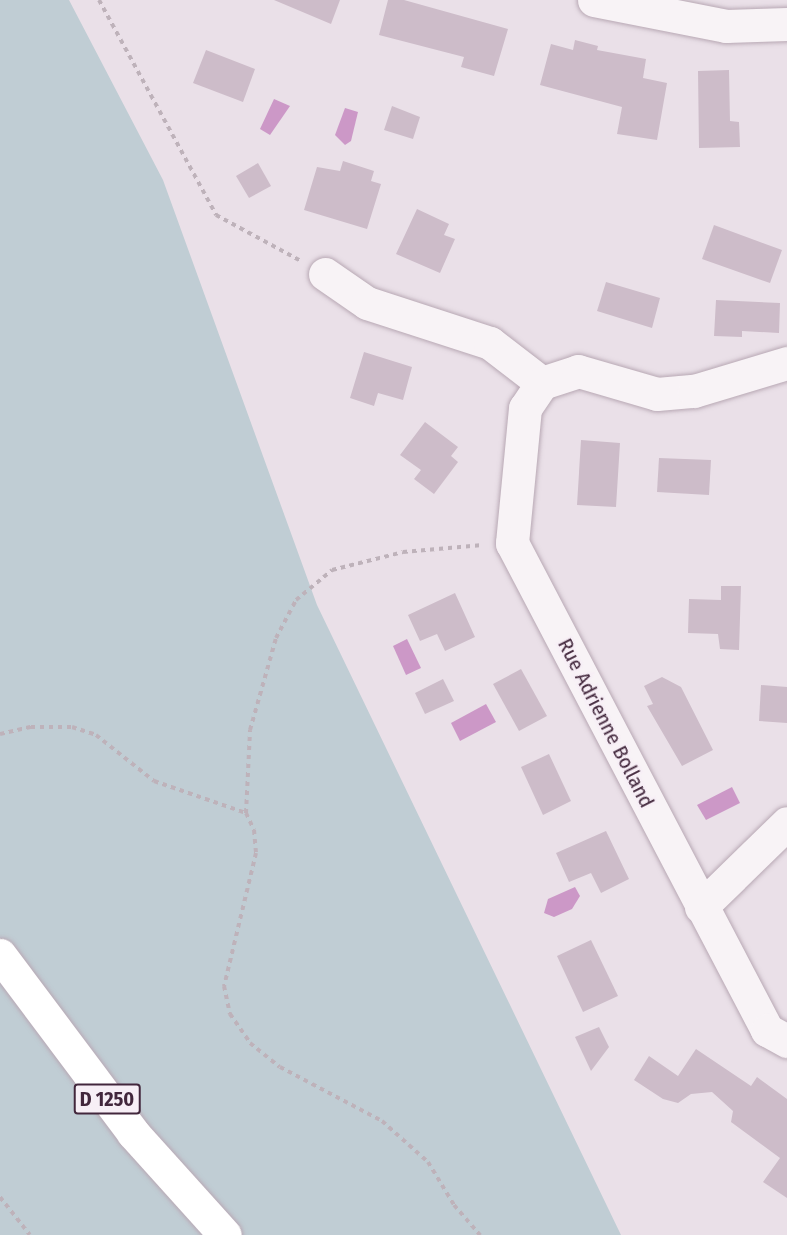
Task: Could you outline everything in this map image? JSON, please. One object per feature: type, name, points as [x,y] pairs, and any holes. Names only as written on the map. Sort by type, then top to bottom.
[{"type":"main road","name":"D 1250","points":[[0,955],[133,1133],[225,1235]]},
{"type":"street","points":[[594,0],[726,26],[787,24]]},
{"type":"street","points":[[325,274],[367,303],[490,343],[542,383]]},
{"type":"street","points":[[512,543],[525,408],[542,383],[578,371],[657,394],[694,391],[787,363]]},
{"type":"street","name":"Rue Adrienne Bolland","points":[[512,543],[767,1030],[787,1041]]},
{"type":"street","points":[[701,907],[787,822]]},
{"type":"path","points":[[99,0],[216,215],[325,274]]},
{"type":"path","points":[[480,1235],[454,1206],[428,1162],[382,1121],[280,1067],[250,1043],[230,1014],[224,986],[256,853],[254,830],[246,813],[250,730],[276,638],[296,600],[332,570],[403,552],[512,543]]},
{"type":"path","points":[[0,734],[31,727],[80,730],[96,735],[154,781],[246,813]]},
{"type":"path","points":[[0,1197],[30,1235]]},
{"type":"shaded area","points":[[0,0],[69,0],[163,180],[317,605],[621,1235],[0,1235]]},
{"type":"shaded area","points":[[274,99],[290,106],[270,135],[260,129]]},
{"type":"shaded area","points":[[345,108],[358,112],[351,141],[345,145],[335,135]]},
{"type":"shaded area","points":[[407,639],[421,668],[406,675],[393,646]]},
{"type":"shaded area","points":[[486,704],[496,722],[460,741],[451,723]]},
{"type":"shaded area","points":[[732,787],[740,803],[706,820],[697,805]]},
{"type":"shaded area","points":[[575,887],[580,896],[572,909],[554,917],[544,913],[548,899]]},
{"type":"building","points":[[274,0],[340,0],[331,24]]},
{"type":"building","points":[[388,0],[404,0],[508,29],[494,76],[461,67],[464,57],[379,35]]},
{"type":"building","points":[[575,40],[598,46],[597,50],[646,59],[643,78],[667,83],[657,140],[617,134],[622,107],[540,85],[551,44],[573,50]]},
{"type":"building","points":[[206,50],[255,69],[243,102],[193,83]]},
{"type":"building","points":[[729,70],[730,121],[739,122],[740,147],[699,148],[698,71]]},
{"type":"building","points":[[392,106],[420,117],[413,139],[384,130]]},
{"type":"building","points":[[343,161],[374,171],[371,181],[381,184],[367,229],[304,210],[317,167],[340,171]]},
{"type":"building","points":[[258,163],[271,186],[249,198],[236,176]]},
{"type":"building","points":[[417,209],[449,224],[444,235],[455,239],[440,273],[396,254]]},
{"type":"building","points":[[714,225],[782,250],[770,283],[702,259]]},
{"type":"building","points":[[606,282],[660,298],[652,328],[597,311]]},
{"type":"building","points":[[716,300],[780,303],[779,333],[742,331],[742,337],[714,336]]},
{"type":"building","points":[[364,352],[412,367],[403,400],[378,393],[374,406],[350,398]]},
{"type":"building","points":[[425,422],[458,447],[451,456],[458,462],[434,494],[414,479],[421,470],[400,455]]},
{"type":"building","points":[[581,440],[620,443],[616,507],[577,505]]},
{"type":"building","points":[[659,458],[711,460],[709,495],[657,492]]},
{"type":"building","points":[[721,586],[741,586],[739,650],[720,649],[718,634],[688,633],[689,599],[721,600]]},
{"type":"building","points":[[455,593],[475,637],[445,651],[437,634],[420,641],[408,615]]},
{"type":"building","points":[[521,669],[547,716],[519,731],[493,684]]},
{"type":"building","points":[[662,677],[681,687],[713,750],[682,766],[647,706],[653,704],[644,686]]},
{"type":"building","points":[[443,679],[454,701],[425,714],[415,693]]},
{"type":"building","points":[[761,685],[787,687],[787,723],[759,721]]},
{"type":"building","points":[[549,754],[571,801],[543,815],[521,767]]},
{"type":"building","points":[[606,831],[629,879],[601,893],[591,873],[569,882],[556,853]]},
{"type":"building","points":[[591,940],[618,996],[583,1012],[557,956]]},
{"type":"building","points":[[599,1027],[609,1047],[591,1071],[575,1037]]},
{"type":"building","points":[[696,1049],[751,1086],[757,1077],[787,1099],[787,1198],[763,1182],[780,1158],[731,1122],[733,1111],[712,1092],[691,1094],[678,1103],[663,1099],[634,1080],[649,1056],[678,1076]]}]
